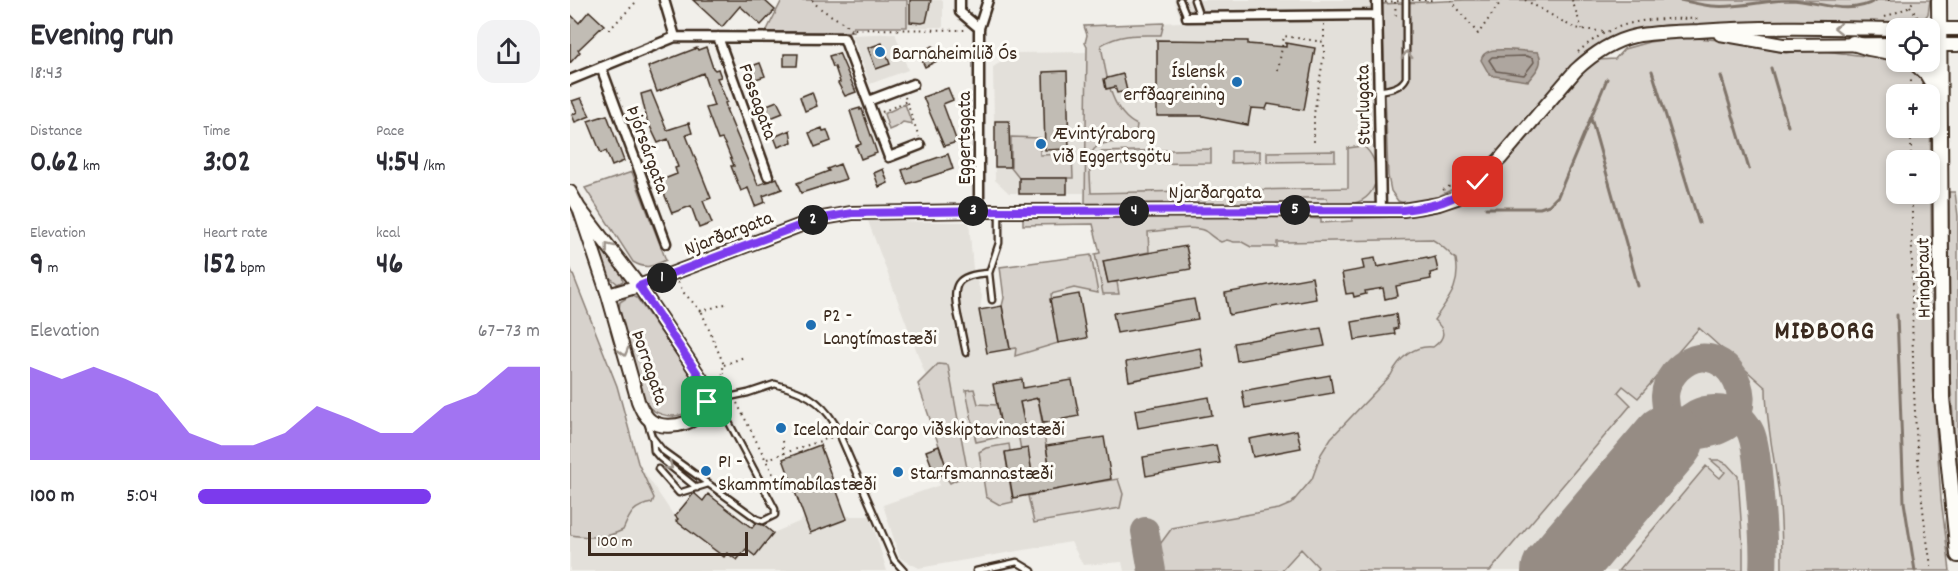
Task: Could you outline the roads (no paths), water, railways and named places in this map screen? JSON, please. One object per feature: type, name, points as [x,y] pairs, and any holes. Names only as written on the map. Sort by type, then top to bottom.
[{"type":"main road","name":"Hringbraut","points":[[1932,18],[1939,0]]},
{"type":"main road","name":"Njarðargata","points":[[608,295],[639,286],[817,219],[852,213],[1403,210],[1424,208],[1456,198],[1466,191],[1500,159],[1576,70],[1589,58],[1605,48],[1633,37],[1749,27],[1886,29]]},
{"type":"main road","points":[[1940,27],[1958,29]]},
{"type":"main road","name":"Njarðargata","points":[[1695,31],[1783,45],[1886,44]]},
{"type":"main road","points":[[1853,43],[1886,51]]},
{"type":"main road","points":[[1940,45],[1958,45]]},
{"type":"main road","points":[[1922,72],[1927,74],[1932,84]]},
{"type":"main road","name":"Hringbraut","points":[[1939,138],[1942,398],[1958,555]]},
{"type":"main road","name":"Þorragata","points":[[570,192],[579,208],[639,286],[704,383],[708,398],[712,401],[699,414],[685,423],[661,426],[645,416],[638,401],[608,295],[579,208]]},
{"type":"street","points":[[664,0],[675,37]]},
{"type":"street","points":[[960,0],[960,12],[979,28]]},
{"type":"street","name":"Eggertsgata","points":[[979,211],[979,28],[988,0]]},
{"type":"street","name":"Sturlugata","points":[[1377,0],[1381,210]]},
{"type":"street","points":[[1187,17],[1377,15]]},
{"type":"street","points":[[570,80],[675,37],[844,38],[889,157],[920,145]]},
{"type":"street","name":"Fossagata","points":[[718,37],[768,176]]},
{"type":"street","name":"Þjórsárgata","points":[[601,67],[666,243]]},
{"type":"street","points":[[868,101],[913,84]]},
{"type":"lane","points":[[1180,0],[1187,17]]},
{"type":"lane","points":[[1194,0],[1200,17]]},
{"type":"lane","points":[[1378,92],[1397,86],[1406,78],[1406,0]]},
{"type":"lane","points":[[992,300],[988,273],[999,243],[999,211]]},
{"type":"lane","points":[[966,353],[955,292],[963,278],[972,274],[988,273]]},
{"type":"lane","points":[[652,437],[663,451],[761,521],[776,513],[730,427],[712,401],[775,384],[812,397],[828,412],[894,560],[904,571]]},
{"type":"lane","points":[[645,416],[654,451],[697,488]]},
{"type":"lane","points":[[658,469],[679,493],[708,484]]},
{"type":"lane","points":[[976,571],[1017,561],[1032,571]]},
{"type":"water","points":[[1489,51],[1538,52],[1540,64],[1528,81],[1489,74],[1481,60]]},
{"type":"waterway","points":[[1680,0],[1721,7],[1790,0],[1845,8],[1866,5],[1876,0]]},
{"type":"waterway","points":[[1771,68],[1788,126]]},
{"type":"waterway","points":[[1652,71],[1699,223]]},
{"type":"waterway","points":[[1721,76],[1749,169]]},
{"type":"waterway","points":[[1486,208],[1540,208],[1549,205],[1558,196],[1607,79]]},
{"type":"waterway","points":[[1591,118],[1638,286]]},
{"type":"waterway","points":[[1897,315],[1904,502],[1915,571]]},
{"type":"place","name":"Barnaheimilið Ós","points":[[880,52]]},
{"type":"place","name":"Íslensk erfðagreining","points":[[1237,82]]},
{"type":"place","name":"Ævintýraborg við Eggertsgötu","points":[[1041,144]]},
{"type":"place","name":"P2 - Langtímastæði","points":[[811,325]]},
{"type":"place","name":"Icelandair Cargo viðskiptavinastæði","points":[[781,428]]},
{"type":"place","name":"P1 - Skammtímabílastæði","points":[[706,471]]},
{"type":"place","name":"Starfsmannastæði","points":[[898,472]]},
{"type":"district","name":"MIÐBORG","points":[[1825,329]]}]
